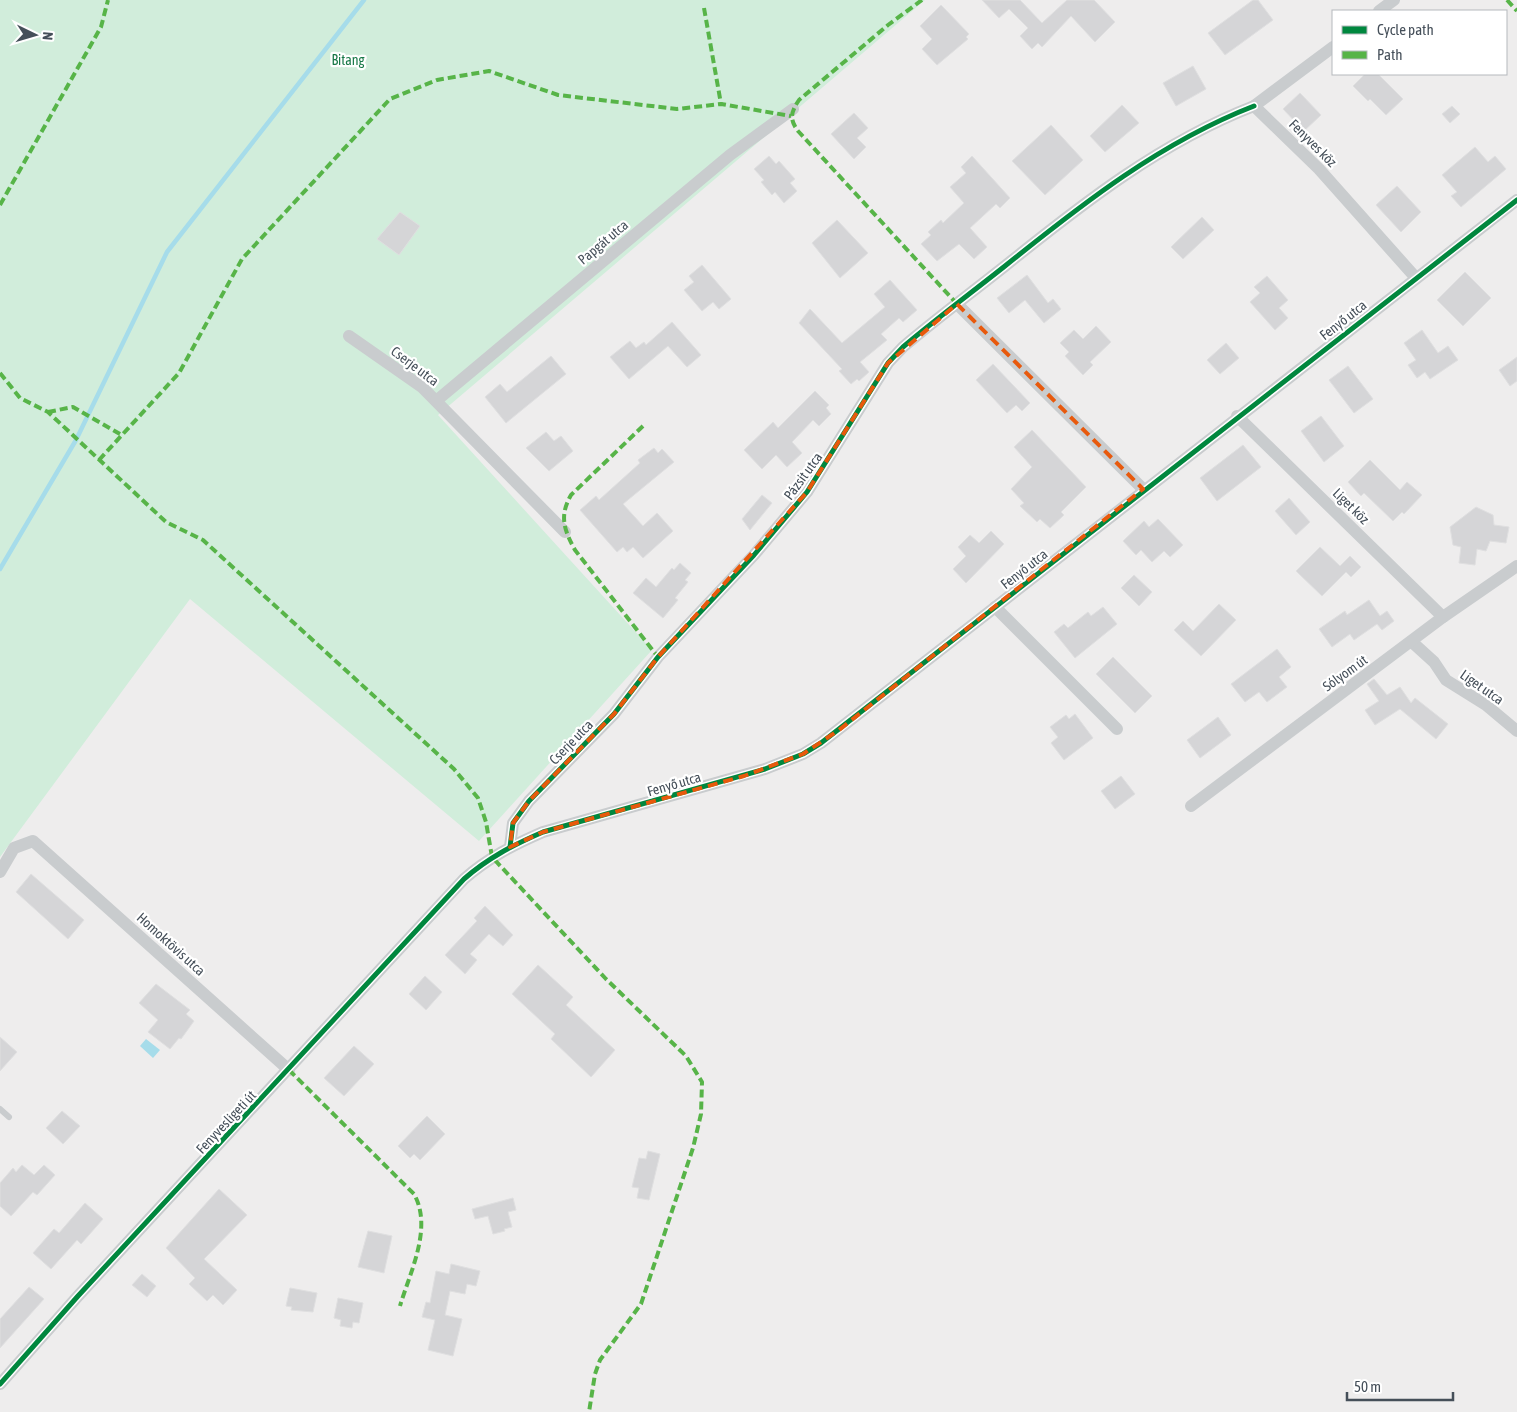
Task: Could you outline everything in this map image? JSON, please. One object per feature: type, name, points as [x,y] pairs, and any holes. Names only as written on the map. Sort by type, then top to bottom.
[{"type":"street","points":[[1379,10],[1394,0]]},
{"type":"street","points":[[1254,106],[1332,48]]},
{"type":"street","name":"Fenyves köz","points":[[1254,106],[1319,169],[1416,278]]},
{"type":"street","name":"Pázsit utca","points":[[658,657],[754,555],[807,492],[888,364],[903,347],[1077,208],[1113,182],[1181,140],[1224,117],[1254,106]]},
{"type":"street","name":"Papgát utca","points":[[436,401],[730,155],[793,109]]},
{"type":"street","name":"Fenyő utca","points":[[492,857],[543,832],[744,776],[803,754],[839,730],[1237,416],[1517,200]]},
{"type":"street","points":[[957,304],[1144,490]]},
{"type":"street","name":"Cserje utca","points":[[349,336],[422,388],[565,532]]},
{"type":"street","name":"Liget köz","points":[[1237,416],[1443,617]]},
{"type":"street","name":"Sólyom út","points":[[1191,806],[1443,617],[1517,566]]},
{"type":"street","points":[[995,607],[1117,729]]},
{"type":"street","name":"Liget utca","points":[[1412,642],[1434,662],[1446,680],[1486,705],[1517,732]]},
{"type":"street","name":"Cserje utca","points":[[510,847],[513,823],[520,813],[614,714],[658,657]]},
{"type":"street","name":"Homoktövis utca","points":[[0,872],[14,848],[33,841],[289,1070]]},
{"type":"street","name":"Fenyvesligeti út","points":[[0,1384],[85,1289],[464,880],[492,857]]},
{"type":"lane","points":[[0,1109],[9,1117]]},
{"type":"highlighted area","points":[[957,304],[1143,489],[839,730],[803,754],[744,776],[543,832],[510,847],[513,823],[529,801],[614,714],[658,657],[807,492],[888,363]]},
{"type":"green space","name":"Bitang","points":[[0,0],[925,0],[438,415],[652,650],[479,841],[190,599],[0,857]]},
{"type":"water","points":[[146,1039],[160,1050],[153,1058],[140,1046]]},
{"type":"building","points":[[982,0],[1020,0],[1042,23],[1067,0],[1094,0],[1115,22],[1095,42],[1071,16],[1042,47],[1038,43],[1032,49],[1020,36],[1028,28],[1009,9],[999,18]]},
{"type":"building","points":[[1253,0],[1258,0],[1273,20],[1225,55],[1208,33]]},
{"type":"building","points":[[941,5],[969,34],[966,37],[968,39],[937,65],[922,49],[932,39],[920,26]]},
{"type":"building","points":[[1193,66],[1206,89],[1176,106],[1163,83]]},
{"type":"building","points":[[1364,75],[1379,75],[1403,99],[1386,115],[1353,86]]},
{"type":"building","points":[[1300,93],[1321,115],[1304,131],[1283,109]]},
{"type":"building","points":[[1122,105],[1139,123],[1105,152],[1090,136]]},
{"type":"building","points":[[1452,106],[1460,114],[1450,123],[1442,114]]},
{"type":"building","points":[[854,113],[868,128],[857,138],[866,147],[854,159],[831,134]]},
{"type":"building","points":[[1051,125],[1083,160],[1045,195],[1012,161]]},
{"type":"building","points":[[1475,147],[1488,162],[1495,156],[1506,169],[1461,207],[1451,196],[1457,192],[1442,175]]},
{"type":"building","points":[[769,156],[776,164],[779,161],[795,179],[790,183],[797,191],[784,203],[775,192],[772,195],[761,182],[764,180],[754,169]]},
{"type":"building","points":[[972,156],[1010,198],[1000,208],[996,204],[970,228],[987,247],[974,259],[959,244],[937,261],[921,244],[931,235],[928,232],[941,220],[943,223],[964,203],[950,187],[966,173],[961,167]]},
{"type":"building","points":[[1397,186],[1421,212],[1401,232],[1376,205]]},
{"type":"building","points":[[400,212],[420,226],[399,255],[377,239]]},
{"type":"building","points":[[1202,217],[1214,230],[1183,259],[1171,247]]},
{"type":"building","points":[[837,220],[868,253],[840,278],[812,243]]},
{"type":"building","points":[[702,265],[731,299],[719,309],[713,302],[702,311],[684,290],[694,282],[689,276]]},
{"type":"building","points":[[1465,272],[1491,298],[1463,326],[1437,300]]},
{"type":"building","points":[[1027,275],[1048,303],[1053,299],[1061,309],[1044,323],[1025,300],[1009,313],[997,298]]},
{"type":"building","points":[[1267,276],[1288,300],[1279,308],[1288,318],[1275,330],[1250,302],[1260,293],[1254,287]]},
{"type":"building","points":[[890,280],[917,310],[903,322],[899,318],[881,334],[887,340],[860,362],[869,372],[859,381],[857,379],[851,384],[839,371],[842,369],[799,323],[810,309],[842,343],[885,307],[874,294]]},
{"type":"building","points":[[672,322],[701,355],[687,367],[668,346],[629,379],[610,357],[630,341],[636,348],[644,342],[646,345]]},
{"type":"building","points":[[1096,326],[1111,342],[1090,362],[1093,365],[1083,375],[1065,356],[1069,352],[1060,343],[1074,330],[1083,339]]},
{"type":"building","points":[[1422,330],[1438,353],[1448,346],[1458,360],[1430,379],[1425,372],[1417,378],[1408,365],[1416,360],[1404,343]]},
{"type":"building","points":[[1226,343],[1239,358],[1220,374],[1207,360]]},
{"type":"building","points":[[551,356],[566,374],[506,423],[485,397],[500,384],[507,392]]},
{"type":"building","points":[[1517,357],[1517,381],[1510,386],[1499,370]]},
{"type":"building","points":[[993,364],[1030,403],[1022,411],[1016,405],[1007,413],[976,380]]},
{"type":"building","points":[[1348,366],[1373,399],[1354,413],[1329,380]]},
{"type":"building","points":[[815,391],[829,405],[826,408],[831,414],[819,426],[813,420],[792,442],[802,453],[787,467],[776,455],[762,469],[744,450],[773,422],[778,428]]},
{"type":"building","points":[[1321,416],[1344,446],[1324,462],[1301,431]]},
{"type":"building","points":[[1032,430],[1086,487],[1061,512],[1064,515],[1050,528],[1040,519],[1037,522],[1020,506],[1024,503],[1011,489],[1032,467],[1014,447]]},
{"type":"building","points":[[546,432],[554,441],[561,436],[573,451],[549,471],[526,448]]},
{"type":"building","points":[[1243,445],[1261,467],[1217,501],[1200,478]]},
{"type":"building","points":[[654,448],[658,453],[662,449],[674,462],[623,504],[643,526],[657,513],[673,531],[643,558],[633,547],[627,552],[623,547],[617,552],[580,510],[596,496],[599,500],[640,463],[638,460]]},
{"type":"building","points":[[1370,460],[1400,490],[1407,482],[1422,495],[1404,514],[1402,512],[1393,521],[1364,493],[1361,496],[1348,482]]},
{"type":"building","points":[[762,495],[772,503],[750,530],[742,519]]},
{"type":"building","points":[[1289,498],[1310,522],[1296,535],[1275,511]]},
{"type":"building","points":[[1476,507],[1493,515],[1494,525],[1509,527],[1506,543],[1490,541],[1486,551],[1477,549],[1475,565],[1459,563],[1461,547],[1453,545],[1450,527]]},
{"type":"building","points":[[1158,519],[1183,545],[1170,557],[1164,551],[1152,562],[1141,550],[1136,555],[1123,541],[1144,521],[1149,527]]},
{"type":"building","points":[[991,531],[1004,544],[966,583],[953,569],[966,556],[958,547],[970,535],[979,543]]},
{"type":"building","points":[[1320,547],[1340,566],[1350,556],[1361,567],[1351,577],[1346,572],[1322,596],[1296,571]]},
{"type":"building","points":[[680,563],[691,573],[685,580],[688,582],[675,598],[678,600],[663,618],[633,593],[646,578],[656,587],[672,568],[674,570]]},
{"type":"building","points":[[1134,575],[1152,592],[1139,606],[1121,588]]},
{"type":"building","points":[[1369,600],[1380,616],[1387,611],[1394,621],[1382,630],[1377,624],[1354,640],[1350,634],[1332,647],[1319,629],[1345,611],[1347,615]]},
{"type":"building","points":[[1219,604],[1236,620],[1201,656],[1174,630],[1183,621],[1193,631]]},
{"type":"building","points":[[1103,607],[1117,624],[1075,658],[1054,632],[1064,624],[1068,628],[1088,612],[1091,616]]},
{"type":"building","points":[[1277,649],[1291,667],[1279,677],[1287,687],[1267,702],[1259,692],[1245,702],[1231,684]]},
{"type":"building","points":[[1113,657],[1152,696],[1135,713],[1096,674]]},
{"type":"building","points":[[1374,679],[1387,695],[1400,687],[1411,703],[1415,698],[1448,724],[1436,739],[1400,709],[1375,725],[1365,710],[1379,701],[1367,684]]},
{"type":"building","points":[[1075,714],[1093,738],[1064,760],[1051,743],[1058,737],[1050,727],[1066,715],[1069,719]]},
{"type":"building","points":[[1218,717],[1231,735],[1200,758],[1187,740]]},
{"type":"building","points":[[1121,776],[1135,794],[1115,809],[1101,791]]},
{"type":"building","points":[[31,874],[84,920],[68,939],[16,892]]},
{"type":"building","points":[[485,906],[513,935],[503,946],[489,934],[470,954],[477,960],[465,974],[445,955],[477,921],[474,918]]},
{"type":"building","points":[[538,965],[573,997],[566,1005],[615,1050],[591,1077],[551,1039],[555,1034],[512,994]]},
{"type":"building","points":[[425,976],[442,992],[426,1010],[409,994]]},
{"type":"building","points":[[156,984],[190,1010],[186,1014],[194,1021],[181,1039],[179,1038],[170,1049],[148,1032],[158,1020],[139,1003]]},
{"type":"building","points":[[0,1037],[17,1052],[0,1071]]},
{"type":"building","points":[[354,1046],[374,1064],[344,1096],[324,1078]]},
{"type":"building","points":[[62,1111],[80,1126],[63,1144],[46,1128]]},
{"type":"building","points":[[427,1116],[445,1134],[420,1160],[414,1154],[410,1158],[398,1146]]},
{"type":"building","points":[[648,1151],[660,1154],[649,1200],[637,1198],[639,1188],[632,1187],[639,1158],[646,1159]]},
{"type":"building","points":[[22,1165],[34,1175],[44,1165],[55,1175],[37,1195],[33,1192],[11,1216],[0,1206],[0,1183],[13,1168],[16,1172]]},
{"type":"building","points":[[219,1189],[247,1215],[204,1259],[237,1290],[223,1305],[213,1295],[207,1301],[189,1284],[195,1278],[166,1248]]},
{"type":"building","points":[[513,1198],[516,1210],[508,1212],[512,1227],[504,1229],[505,1231],[493,1234],[488,1216],[475,1219],[472,1209]]},
{"type":"building","points":[[85,1203],[103,1219],[81,1244],[77,1240],[51,1269],[33,1253],[54,1229],[59,1233]]},
{"type":"building","points":[[368,1231],[392,1236],[384,1273],[358,1267]]},
{"type":"building","points":[[451,1264],[480,1271],[476,1286],[467,1284],[465,1294],[450,1291],[445,1315],[462,1319],[453,1356],[428,1350],[435,1320],[422,1317],[426,1302],[430,1303],[436,1271],[449,1274]]},
{"type":"building","points":[[142,1274],[156,1286],[147,1297],[132,1285]]},
{"type":"building","points":[[29,1287],[44,1299],[0,1348],[0,1319]]},
{"type":"building","points":[[290,1288],[317,1293],[313,1312],[291,1310],[292,1307],[286,1306]]},
{"type":"building","points":[[338,1298],[363,1303],[359,1323],[353,1322],[352,1328],[340,1326],[341,1320],[334,1318]]},
{"type":"waterway","points":[[0,569],[76,440],[167,252],[364,0]]},
{"type":"marked path","points":[[0,205],[101,27],[108,0]]},
{"type":"marked path","points":[[922,0],[888,25],[799,100],[794,108],[792,119],[798,131],[957,304]]},
{"type":"marked path","points":[[1507,0],[1517,11]]},
{"type":"marked path","points":[[704,8],[721,104]]},
{"type":"marked path","points":[[99,460],[179,373],[242,259],[390,99],[437,80],[489,71],[558,95],[677,109],[721,104],[791,116]]},
{"type":"marked path","points":[[0,373],[20,398],[48,412],[166,522],[203,540],[454,769],[478,798],[486,822],[492,857],[606,979],[686,1056],[702,1082],[701,1114],[693,1148],[641,1304],[600,1360],[595,1374],[589,1412]]},
{"type":"marked path","points":[[48,412],[73,407],[120,434]]},
{"type":"marked path","points":[[643,426],[571,495],[565,510],[564,523],[575,550],[658,657]]},
{"type":"marked path","points":[[289,1070],[414,1194],[419,1207],[421,1235],[414,1265],[400,1306]]},
{"type":"cycle path","points":[[510,847],[513,823],[529,801],[614,714],[658,657],[754,555],[807,492],[888,363],[903,347],[1063,220],[1124,176],[1187,137],[1254,106]]},
{"type":"cycle path","points":[[0,1384],[78,1296],[473,871],[501,852],[543,832],[765,769],[803,754],[821,743],[1517,200]]}]
